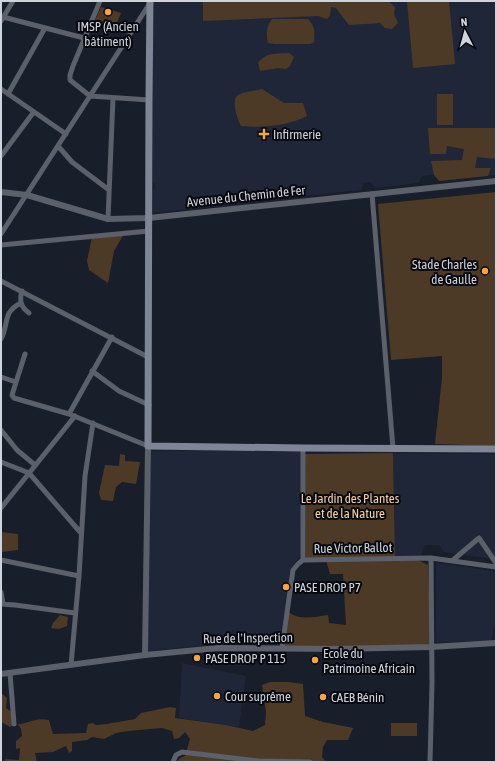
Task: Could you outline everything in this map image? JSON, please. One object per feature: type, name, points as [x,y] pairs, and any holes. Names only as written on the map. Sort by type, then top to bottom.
[{"type":"main road","points":[[150,1],[148,446],[496,449]]},
{"type":"street","points":[[13,1],[2,19],[84,38]]},
{"type":"street","points":[[98,1],[70,75],[70,80],[90,96],[149,100]]},
{"type":"street","points":[[1,234],[150,1]]},
{"type":"street","points":[[8,94],[45,28]]},
{"type":"street","points":[[1,89],[66,134]]},
{"type":"street","points":[[108,219],[113,98]]},
{"type":"street","points":[[1,156],[33,112]]},
{"type":"street","points":[[58,146],[72,162],[109,190]]},
{"type":"street","name":"Avenue du Chemin de Fer","points":[[2,192],[27,195],[108,219],[149,218],[496,181]]},
{"type":"street","points":[[372,194],[393,448]]},
{"type":"street","points":[[1,245],[149,231]]},
{"type":"street","points":[[1,280],[148,357]]},
{"type":"street","points":[[22,291],[21,303],[24,309],[29,313]]},
{"type":"street","points":[[1,339],[4,335],[6,319],[10,311],[14,306],[21,303]]},
{"type":"street","points":[[69,414],[112,337]]},
{"type":"street","points":[[25,354],[12,395],[14,398],[93,422],[148,446],[146,655]]},
{"type":"street","points":[[92,371],[119,391],[149,405]]},
{"type":"street","points":[[1,377],[16,382]]},
{"type":"street","points":[[1,508],[76,416]]},
{"type":"street","points":[[71,665],[79,576],[80,532],[85,476],[93,422]]},
{"type":"street","points":[[1,430],[17,450],[35,465]]},
{"type":"street","points":[[303,448],[303,560]]},
{"type":"street","points":[[1,462],[29,473],[80,532]]},
{"type":"street","points":[[453,560],[479,538],[496,563]]},
{"type":"street","points":[[430,762],[431,558]]},
{"type":"street","name":"Rue Victor Ballot","points":[[282,648],[292,575],[295,567],[303,560],[431,558],[496,567]]},
{"type":"street","points":[[1,560],[79,576]]},
{"type":"street","points":[[1,592],[2,604],[75,613]]},
{"type":"street","name":"Rue de l'Inspection","points":[[1,674],[146,655],[218,648],[335,649],[431,647],[496,641]]},
{"type":"street","points":[[10,673],[14,724]]},
{"type":"street","points":[[173,762],[176,756],[182,752],[258,760],[310,762]]},
{"type":"shaded area","points":[[154,1],[496,1],[496,175],[439,181],[434,175],[422,176],[418,183],[376,188],[370,182],[363,183],[362,190],[241,202],[153,213],[153,190],[155,188],[155,183],[153,183],[152,109]]},
{"type":"shaded area","points":[[150,451],[302,451],[300,558],[291,568],[279,643],[228,643],[148,651]]},
{"type":"shaded area","points":[[393,453],[496,454],[496,557],[493,559],[444,552],[439,545],[425,545],[421,556],[395,557]]},
{"type":"shaded area","points":[[436,563],[494,571],[496,574],[496,619],[491,641],[436,642]]},
{"type":"shaded area","points":[[182,663],[246,676],[239,727],[179,718]]},
{"type":"green space","points":[[203,1],[388,1],[395,7],[394,14],[398,23],[392,29],[385,28],[380,23],[349,25],[336,8],[331,7],[330,15],[327,19],[318,16],[203,21]]},
{"type":"green space","points":[[407,1],[449,1],[455,64],[413,68]]},
{"type":"green space","points":[[101,7],[121,13],[114,30],[94,23]]},
{"type":"green space","points":[[272,19],[308,19],[314,29],[314,42],[310,44],[268,43],[267,31]]},
{"type":"green space","points":[[289,53],[294,57],[290,66],[286,69],[278,68],[260,71],[258,63],[264,57],[272,54]]},
{"type":"green space","points":[[262,89],[284,103],[303,103],[307,116],[275,126],[241,126],[236,111],[235,99],[242,93]]},
{"type":"green space","points":[[437,94],[453,94],[453,125],[437,125]]},
{"type":"green space","points":[[428,128],[496,128],[496,159],[477,157],[475,168],[491,168],[488,176],[439,181],[434,175],[431,161],[462,160],[464,149],[447,146],[446,154],[430,154]]},
{"type":"green space","points":[[496,192],[496,446],[435,444],[442,378],[442,356],[391,360],[378,204]]},
{"type":"green space","points":[[124,234],[114,251],[108,283],[89,270],[87,261],[92,237]]},
{"type":"green space","name":"Le Jardin des Plantes et de la Nature","points":[[393,453],[395,557],[306,558],[305,454]]},
{"type":"green space","points":[[120,454],[125,455],[125,461],[140,462],[136,484],[122,482],[116,487],[113,501],[101,500],[99,493],[105,465],[119,466]]},
{"type":"green space","points":[[1,532],[18,534],[18,550],[1,552]]},
{"type":"green space","name":"Le Jardin des Plantes et de la Nature","points":[[414,558],[428,565],[431,647],[282,648],[287,611],[296,616],[302,617],[328,615],[329,623],[346,625],[343,574],[330,574],[326,560]]},
{"type":"green space","points":[[60,615],[68,617],[67,626],[59,629],[51,628],[53,623]]},
{"type":"green space","points":[[270,682],[303,684],[305,716],[323,722],[353,728],[348,740],[327,740],[323,747],[322,757],[326,762],[177,762],[180,758],[185,756],[190,739],[185,732],[179,738],[174,739],[172,731],[162,728],[128,731],[116,733],[104,739],[92,737],[87,740],[72,742],[72,751],[69,753],[66,746],[53,752],[35,753],[37,762],[4,762],[5,759],[19,760],[20,748],[16,749],[16,741],[22,736],[21,729],[18,724],[40,719],[49,720],[53,734],[86,733],[88,724],[107,724],[135,719],[141,713],[170,707],[176,708],[175,718],[226,725],[253,731],[265,725],[266,712],[262,685]]},
{"type":"green space","points":[[1,693],[7,698],[6,708],[13,713],[14,724],[10,727],[1,722]]},
{"type":"green space","points":[[391,723],[417,723],[417,736],[391,736]]},
{"type":"place","name":"IMSP (Ancien bâtiment)","points":[[108,12]]},
{"type":"place","name":"Infirmerie","points":[[264,134]]},
{"type":"place","name":"Stade Charles de Gaulle","points":[[485,271]]},
{"type":"place","name":"PASE DROP P7","points":[[286,587]]},
{"type":"place","name":"PASE DROP P 115","points":[[197,658]]},
{"type":"place","name":"Ecole du Patrimoine Africain","points":[[315,660]]},
{"type":"place","name":"Cour suprême","points":[[217,696]]},
{"type":"place","name":"CAEB Bénin","points":[[323,697]]}]
